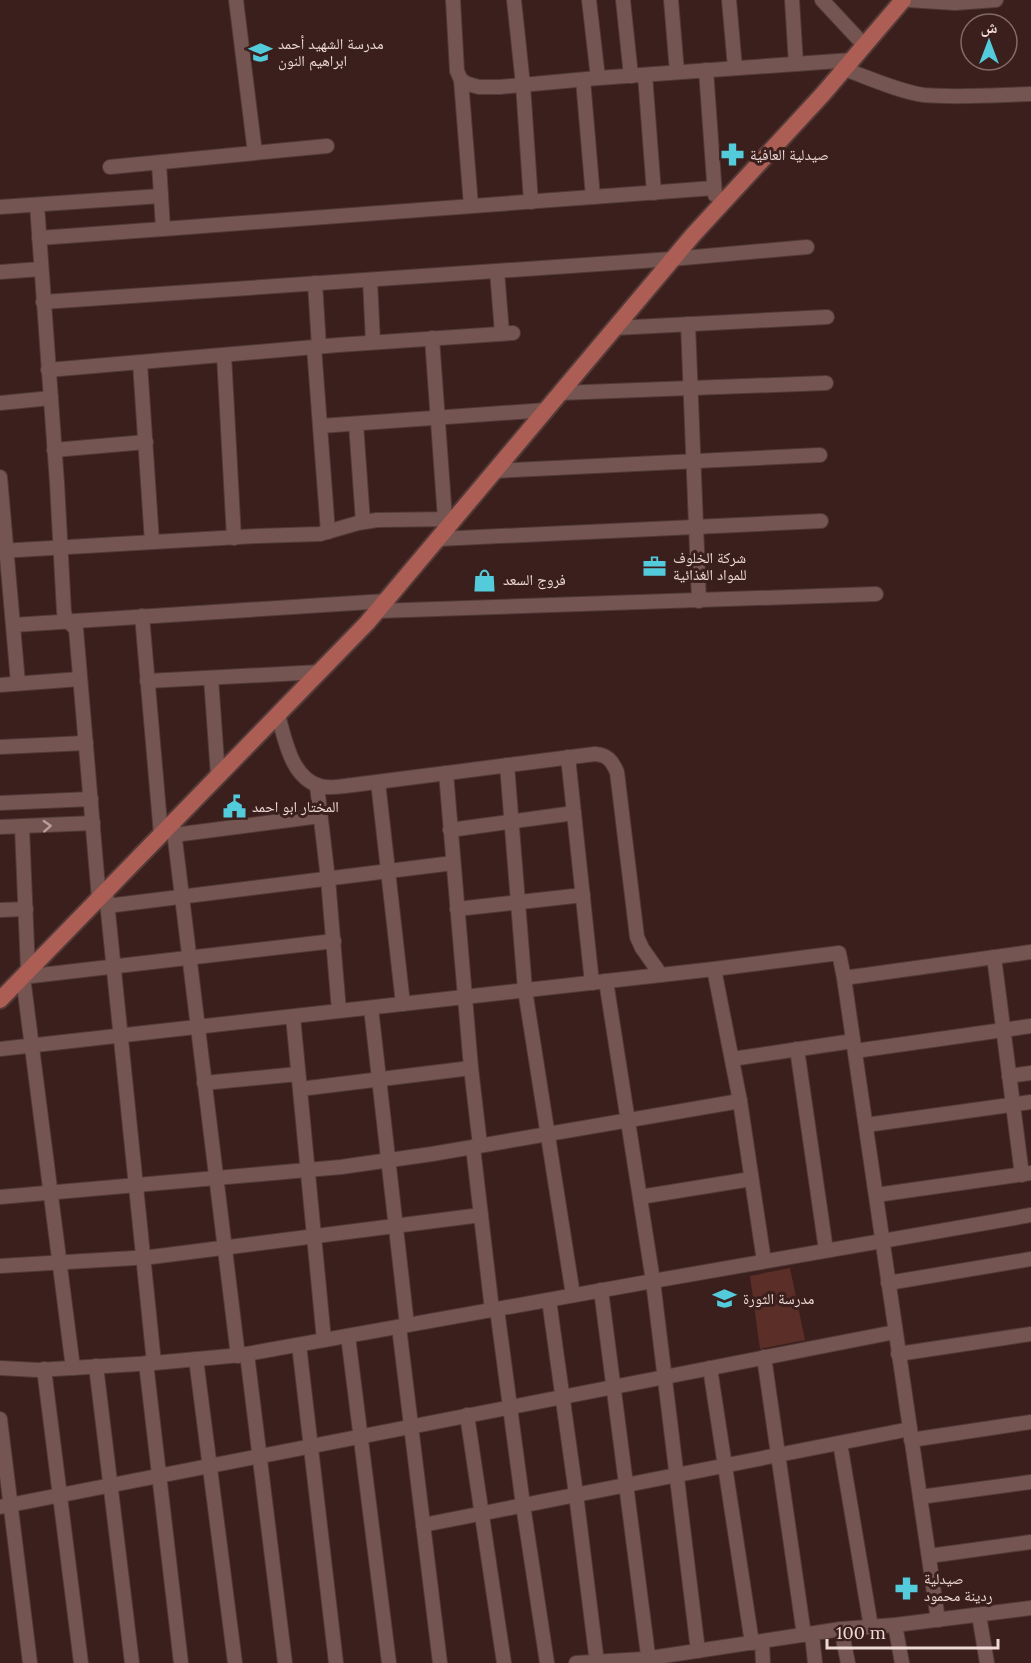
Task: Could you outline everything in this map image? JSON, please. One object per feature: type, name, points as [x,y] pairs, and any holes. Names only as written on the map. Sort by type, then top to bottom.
[{"type":"main road","points":[[3,994],[104,899],[381,606],[438,539],[450,519],[494,471],[672,259],[903,0]]},
{"type":"street","points":[[236,0],[255,153]]},
{"type":"street","points":[[453,0],[456,61],[462,80],[471,206]]},
{"type":"street","points":[[514,0],[524,85],[531,202]]},
{"type":"street","points":[[589,0],[598,78]]},
{"type":"street","points":[[623,0],[631,76]]},
{"type":"street","points":[[671,0],[677,72]]},
{"type":"street","points":[[729,0],[735,68]]},
{"type":"street","points":[[792,0],[796,64]]},
{"type":"street","points":[[822,0],[864,45]]},
{"type":"street","points":[[908,0],[956,3],[996,0]]},
{"type":"street","points":[[462,80],[479,87],[796,64],[848,64],[885,84],[922,95],[1031,94]]},
{"type":"street","points":[[706,70],[716,209]]},
{"type":"street","points":[[645,75],[654,193]]},
{"type":"street","points":[[583,80],[593,197]]},
{"type":"street","points":[[110,166],[327,146]]},
{"type":"street","points":[[159,163],[163,229]]},
{"type":"street","points":[[39,238],[714,188]]},
{"type":"street","points":[[0,207],[161,196]]},
{"type":"street","points":[[37,205],[64,612],[66,619],[76,629],[93,824],[113,966],[144,1258],[159,1476],[181,1663]]},
{"type":"street","points":[[44,302],[672,259],[807,247]]},
{"type":"street","points":[[0,272],[41,269]]},
{"type":"street","points":[[48,370],[373,342],[508,333],[497,271]]},
{"type":"street","points":[[370,280],[373,342]]},
{"type":"street","points":[[315,284],[320,426],[328,532]]},
{"type":"street","points":[[615,328],[827,317]]},
{"type":"street","points":[[688,324],[699,601]]},
{"type":"street","points":[[3,550],[309,535],[377,520],[450,519],[438,418],[432,338]]},
{"type":"street","points":[[224,355],[234,538]]},
{"type":"street","points":[[140,363],[152,542]]},
{"type":"street","points":[[560,393],[826,383]]},
{"type":"street","points":[[0,403],[51,398]]},
{"type":"street","points":[[320,426],[546,410]]},
{"type":"street","points":[[356,424],[363,522]]},
{"type":"street","points":[[54,450],[146,442]]},
{"type":"street","points":[[494,471],[820,454]]},
{"type":"street","points":[[0,477],[3,550],[18,683]]},
{"type":"street","points":[[438,539],[821,521]]},
{"type":"street","points":[[13,626],[142,616],[381,606],[699,601],[876,594]]},
{"type":"street","points":[[142,616],[147,681],[169,831],[182,897],[224,1248],[260,1456],[285,1663]]},
{"type":"street","points":[[147,681],[320,672]]},
{"type":"street","points":[[211,678],[218,776]]},
{"type":"street","points":[[0,685],[81,679]]},
{"type":"street","points":[[278,715],[293,762],[304,777],[317,786],[323,787],[596,754],[608,757],[617,772],[637,937],[661,975]]},
{"type":"street","points":[[0,747],[86,742]]},
{"type":"street","points":[[568,757],[583,895],[627,1120],[653,1281],[700,1655]]},
{"type":"street","points":[[507,765],[525,990],[573,1295]]},
{"type":"street","points":[[446,773],[466,997],[481,1215],[547,1663]]},
{"type":"street","points":[[378,782],[403,1004]]},
{"type":"street","points":[[317,786],[328,879],[339,1011]]},
{"type":"street","points":[[0,803],[91,799]]},
{"type":"street","points":[[450,830],[574,813]]},
{"type":"street","points":[[169,831],[320,816]]},
{"type":"street","points":[[0,827],[93,824]]},
{"type":"street","points":[[22,827],[26,974],[32,1046],[73,1368]]},
{"type":"street","points":[[104,899],[182,897],[453,863]]},
{"type":"street","points":[[457,909],[583,895]]},
{"type":"street","points":[[0,910],[26,909]]},
{"type":"street","points":[[26,974],[334,941]]},
{"type":"street","points":[[844,978],[1031,952]]},
{"type":"street","points":[[0,1049],[840,953],[939,1620]]},
{"type":"street","points":[[876,1195],[1027,1174],[1013,1105],[994,957]]},
{"type":"street","points":[[714,969],[740,1101],[764,1261]]},
{"type":"street","points":[[371,1008],[396,1226],[411,1426],[440,1663]]},
{"type":"street","points":[[293,1017],[324,1340]]},
{"type":"street","points":[[732,1059],[797,1049],[854,1046],[1031,1026]]},
{"type":"street","points":[[797,1049],[826,1250]]},
{"type":"street","points":[[300,1089],[471,1068]]},
{"type":"street","points":[[1009,1076],[1031,1073]]},
{"type":"street","points":[[204,1083],[298,1074]]},
{"type":"street","points":[[0,1197],[307,1170],[389,1160],[740,1101]]},
{"type":"street","points":[[866,1125],[1031,1102]]},
{"type":"street","points":[[640,1197],[752,1179]]},
{"type":"street","points":[[0,1266],[144,1258],[481,1215]]},
{"type":"street","points":[[0,1368],[73,1368],[242,1355],[1031,1215]]},
{"type":"street","points":[[888,1282],[1031,1259]]},
{"type":"street","points":[[601,1290],[649,1661]]},
{"type":"street","points":[[549,1300],[597,1663]]},
{"type":"street","points":[[5,1506],[895,1332]]},
{"type":"street","points":[[898,1354],[1031,1334]]},
{"type":"street","points":[[348,1336],[389,1663]]},
{"type":"street","points":[[299,1345],[336,1663]]},
{"type":"street","points":[[764,1357],[778,1455],[808,1634],[815,1663]]},
{"type":"street","points":[[196,1359],[235,1663]]},
{"type":"street","points":[[96,1366],[132,1663]]},
{"type":"street","points":[[710,1368],[757,1642],[763,1663]]},
{"type":"street","points":[[44,1369],[81,1663]]},
{"type":"street","points":[[467,1415],[504,1663]]},
{"type":"street","points":[[0,1419],[5,1506],[30,1663]]},
{"type":"street","points":[[423,1525],[840,1443],[1031,1422]]},
{"type":"street","points":[[840,1443],[871,1627]]},
{"type":"street","points":[[920,1497],[1031,1482]]},
{"type":"street","points":[[929,1556],[1031,1542]]},
{"type":"street","points":[[576,1663],[649,1661],[700,1655],[757,1642],[841,1629],[895,1625],[1031,1608]]},
{"type":"street","points":[[979,1615],[987,1663]]},
{"type":"street","points":[[895,1625],[902,1663]]},
{"type":"street","points":[[841,1629],[848,1663]]},
{"type":"shaded area","points":[[790,1268],[805,1340],[760,1349],[750,1276]]},
{"type":"place","name":"مدرسة الشهيد أحمد ابراهيم النون","points":[[260,53]]},
{"type":"place","name":"صيدلية العافية","points":[[732,155]]},
{"type":"place","name":"شركة الخلوف للمواد الغذائية","points":[[655,567]]},
{"type":"place","name":"فروج السعد","points":[[485,580]]},
{"type":"place","name":"المختار ابو احمد","points":[[234,807]]},
{"type":"place","name":"مدرسة الثورة","points":[[725,1299]]},
{"type":"place","name":"صيدلية ردينة محمود","points":[[906,1588]]}]
